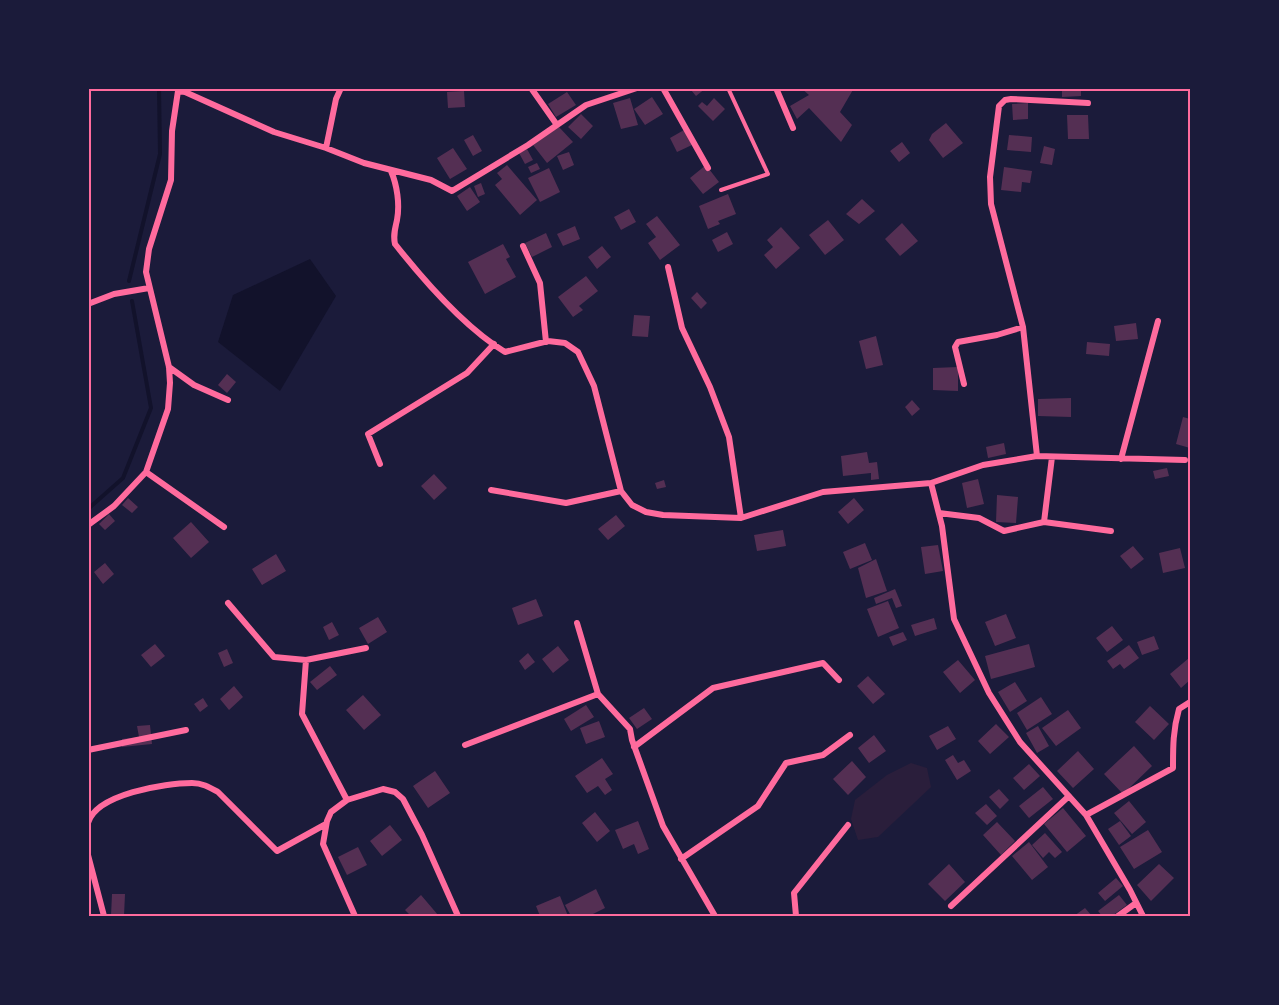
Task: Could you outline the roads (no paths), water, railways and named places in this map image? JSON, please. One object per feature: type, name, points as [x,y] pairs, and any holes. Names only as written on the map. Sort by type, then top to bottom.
[{"type":"street","points":[[326,148],[336,99],[341,88]]},
{"type":"street","points":[[531,88],[557,124]]},
{"type":"street","points":[[88,525],[114,506],[146,472],[168,408],[169,367],[146,272],[149,249],[171,180],[172,130],[179,90],[274,132],[326,148],[364,163],[431,180],[452,191],[586,105],[637,88]]},
{"type":"street","points":[[663,88],[708,168]]},
{"type":"street","points":[[776,88],[792,128]]},
{"type":"street","points":[[1037,456],[1023,327],[991,204],[990,177],[999,106],[1005,100],[1011,99],[1088,103]]},
{"type":"street","points":[[391,171],[397,188],[395,244],[422,277],[469,323],[494,344],[509,352],[546,342],[565,343],[578,352],[594,386],[621,491],[632,505],[646,512],[663,515],[741,518],[823,492],[931,483],[983,465],[1037,456],[1185,460]]},
{"type":"street","points":[[524,246],[540,283],[546,342]]},
{"type":"street","points":[[668,267],[682,328],[710,387],[729,437],[741,518]]},
{"type":"street","points":[[88,304],[114,294],[149,288]]},
{"type":"street","points":[[1121,459],[1158,321]]},
{"type":"street","points":[[964,384],[955,347],[958,342],[997,335],[1023,327]]},
{"type":"street","points":[[380,464],[368,434],[467,373],[494,344]]},
{"type":"street","points":[[169,367],[194,385],[228,400]]},
{"type":"street","points":[[1044,522],[1052,457]]},
{"type":"street","points":[[146,472],[224,527]]},
{"type":"street","points":[[931,483],[939,513],[954,619],[989,693],[1020,742],[1086,815],[1143,916]]},
{"type":"street","points":[[491,490],[566,502],[621,491]]},
{"type":"street","points":[[939,513],[979,518],[1004,531],[1044,522],[1111,531]]},
{"type":"street","points":[[228,603],[274,657],[306,660],[366,648]]},
{"type":"street","points":[[577,622],[598,694],[630,729],[634,747],[663,826],[715,916]]},
{"type":"street","points":[[306,660],[302,714],[346,800]]},
{"type":"street","points":[[634,747],[713,688],[823,663],[839,680]]},
{"type":"street","points":[[465,745],[598,694]]},
{"type":"street","points":[[1086,815],[1173,768],[1172,734],[1179,709],[1191,702]]},
{"type":"street","points":[[88,750],[186,730]]},
{"type":"street","points":[[681,859],[758,806],[786,763],[823,755],[850,735]]},
{"type":"street","points":[[88,823],[90,816],[100,806],[133,792],[192,783],[206,785],[218,792],[277,850],[326,824]]},
{"type":"street","points":[[355,916],[323,844],[326,824],[331,812],[346,800],[389,789],[398,794],[422,835],[458,916]]},
{"type":"street","points":[[951,906],[981,875],[1069,796]]},
{"type":"street","points":[[796,916],[794,893],[848,825]]},
{"type":"street","points":[[88,855],[104,916]]},
{"type":"street","points":[[1118,916],[1136,903]]},
{"type":"lane","points":[[721,190],[768,174],[728,88]]},
{"type":"waterway","points":[[129,281],[160,154],[159,88]]},
{"type":"waterway","points":[[88,509],[123,478],[151,408],[132,301]]}]
